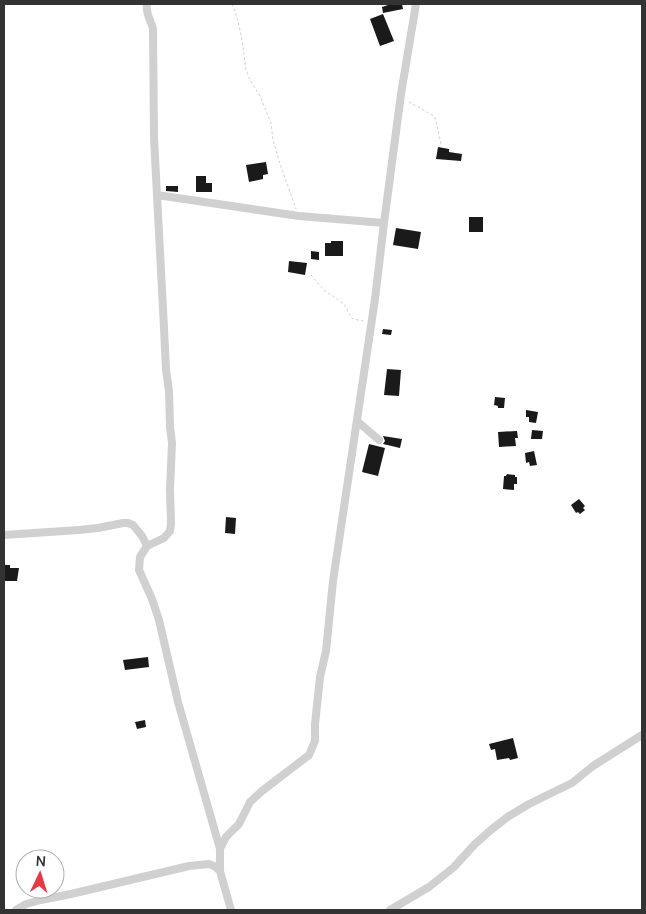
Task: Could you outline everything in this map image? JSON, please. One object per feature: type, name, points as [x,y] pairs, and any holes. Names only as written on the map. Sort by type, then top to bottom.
[{"type":"street","points":[[147,4],[147,14],[153,29],[154,138],[166,370],[170,390],[172,524],[170,531],[164,538],[147,546],[140,556],[139,570],[159,620],[178,702],[220,849],[220,871],[231,910]]},
{"type":"street","points":[[220,849],[226,837],[239,824],[250,802],[309,755],[315,741],[320,677],[326,651],[333,581],[371,323],[401,94],[416,4]]},
{"type":"street","points":[[157,195],[299,216],[384,223]]},
{"type":"street","points":[[356,421],[379,440]]},
{"type":"street","points":[[4,534],[79,530],[128,523],[133,525],[147,546]]},
{"type":"street","points":[[390,910],[429,887],[454,867],[475,844],[509,816],[572,783],[593,766],[642,735]]},
{"type":"street","points":[[16,910],[26,904],[41,900],[188,866],[209,864],[220,871]]},
{"type":"path","points":[[232,4],[240,27],[246,70],[260,96],[271,123],[273,140],[284,178],[299,216]]},
{"type":"path","points":[[401,94],[411,104],[434,116],[440,144]]},
{"type":"path","points":[[311,275],[324,290],[344,304],[353,319],[371,323]]},
{"type":"building","points":[[388,4],[402,4],[403,9],[383,13],[382,7]]},
{"type":"building","points":[[383,14],[394,41],[380,46],[370,19]]},
{"type":"building","points":[[438,147],[449,149],[449,152],[462,154],[461,161],[436,159]]},
{"type":"building","points":[[266,162],[268,174],[263,175],[263,179],[249,182],[246,165]]},
{"type":"building","points":[[196,176],[206,176],[206,183],[212,183],[212,192],[196,192]]},
{"type":"building","points":[[166,186],[178,186],[178,192],[166,191]]},
{"type":"building","points":[[469,217],[483,217],[483,232],[469,232]]},
{"type":"building","points":[[396,228],[421,232],[418,249],[393,245]]},
{"type":"building","points":[[331,241],[343,241],[343,256],[325,256],[325,243],[331,243]]},
{"type":"building","points":[[311,251],[319,252],[319,260],[311,259]]},
{"type":"building","points":[[289,261],[307,263],[305,275],[288,272]]},
{"type":"building","points":[[383,329],[392,330],[391,335],[382,334]]},
{"type":"building","points":[[387,369],[401,370],[399,396],[384,395]]},
{"type":"building","points":[[495,397],[505,398],[504,408],[498,408],[498,406],[494,405]]},
{"type":"building","points":[[526,410],[538,412],[536,423],[529,422],[529,417],[526,417]]},
{"type":"building","points":[[532,430],[543,431],[542,439],[531,439]]},
{"type":"building","points":[[517,431],[518,438],[515,438],[516,446],[499,447],[498,432]]},
{"type":"building","points":[[383,436],[402,439],[400,448],[383,444],[385,441]]},
{"type":"building","points":[[369,444],[385,448],[378,476],[362,472]]},
{"type":"building","points":[[534,451],[537,465],[530,466],[529,462],[526,463],[525,453]]},
{"type":"building","points":[[507,474],[517,477],[517,484],[514,484],[514,490],[503,489],[504,476]]},
{"type":"building","points":[[579,499],[585,506],[583,508],[585,510],[580,514],[576,513],[571,505]]},
{"type":"building","points":[[226,517],[236,518],[235,534],[225,533]]},
{"type":"building","points":[[4,565],[10,565],[10,568],[19,568],[17,581],[4,581]]},
{"type":"building","points":[[148,657],[149,667],[125,670],[123,660]]},
{"type":"building","points":[[145,720],[146,727],[137,729],[135,722]]},
{"type":"building","points":[[513,738],[518,758],[497,760],[495,749],[491,750],[489,744]]}]
